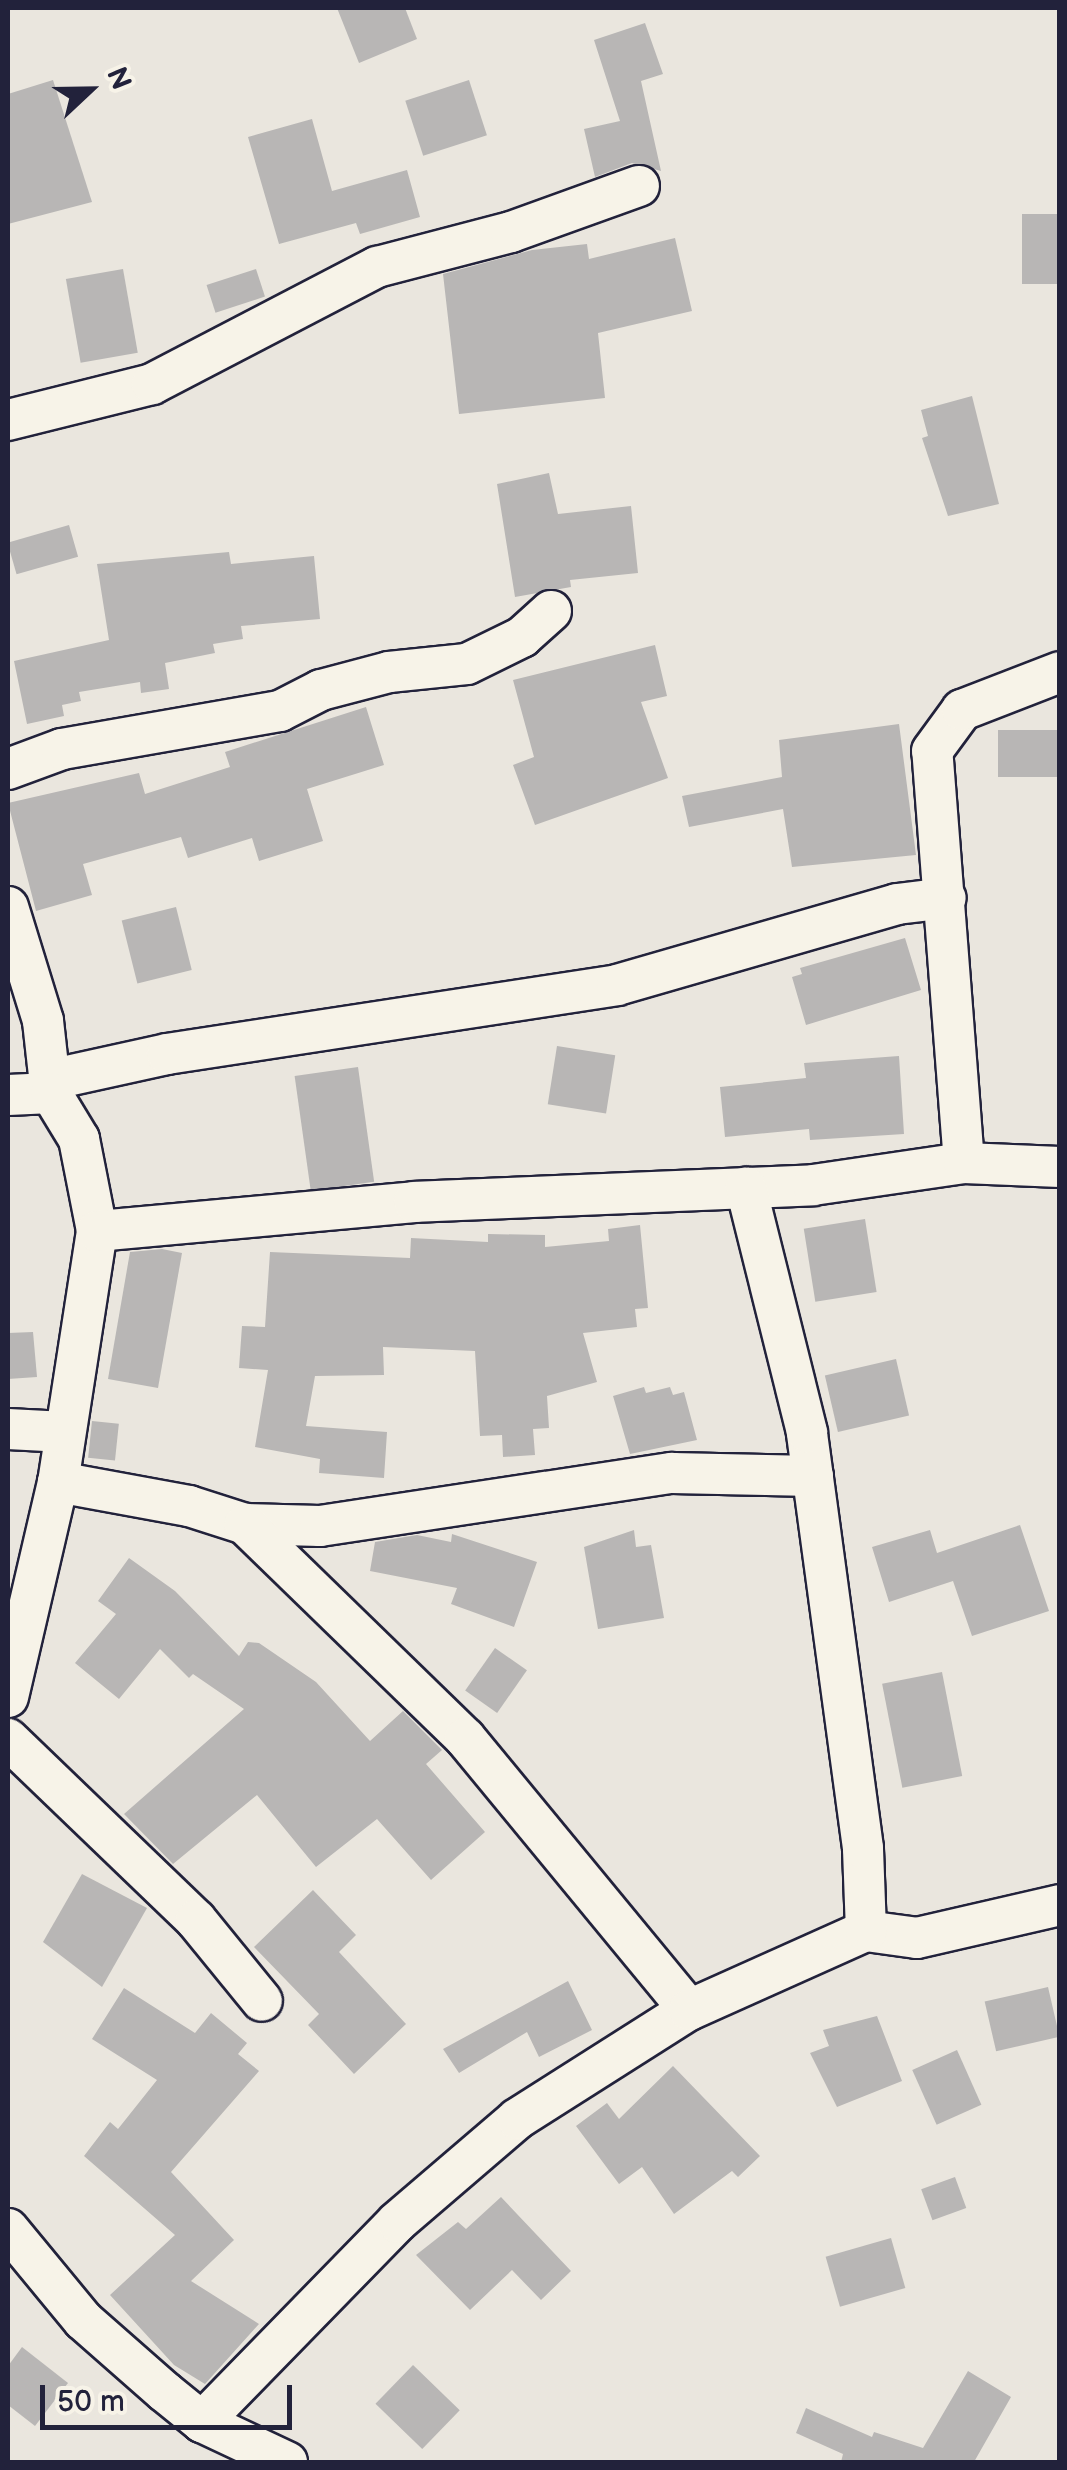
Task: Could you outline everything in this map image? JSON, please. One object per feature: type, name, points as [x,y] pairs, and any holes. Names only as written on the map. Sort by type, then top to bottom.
[{"type":"street","points":[[8,420],[152,384],[377,267],[511,232],[639,186]]},
{"type":"street","points":[[8,769],[62,749],[280,711],[321,690],[389,672],[466,664],[522,637],[551,610]]},
{"type":"street","points":[[964,1163],[932,751],[962,710],[1060,672]]},
{"type":"street","points":[[8,1095],[168,1054],[617,984],[897,904],[946,898]]},
{"type":"street","points":[[8,907],[43,1020],[50,1086],[79,1139],[97,1231],[58,1482],[8,1697]]},
{"type":"street","points":[[97,1231],[414,1202],[813,1185],[964,1163],[1060,1167]]},
{"type":"street","points":[[746,1188],[813,1476],[863,1848],[866,1930]]},
{"type":"street","points":[[8,1429],[64,1432]]},
{"type":"street","points":[[58,1482],[189,1506],[244,1524],[320,1526],[672,1474],[813,1476]]},
{"type":"street","points":[[244,1524],[465,1738],[689,2010]]},
{"type":"street","points":[[8,1738],[196,1920],[262,2001]]},
{"type":"street","points":[[202,2422],[396,2222],[517,2119],[689,2010],[866,1930],[917,1938],[1060,1905]]},
{"type":"street","points":[[8,2229],[83,2320],[202,2422],[288,2462]]},
{"type":"building","points":[[337,8],[405,8],[417,39],[359,63]]},
{"type":"building","points":[[645,23],[663,74],[641,81],[661,171],[632,163],[595,177],[584,129],[620,121],[594,40]]},
{"type":"building","points":[[53,80],[92,202],[8,224],[8,94]]},
{"type":"building","points":[[469,80],[487,135],[423,156],[405,101]]},
{"type":"building","points":[[312,119],[332,191],[407,170],[420,217],[360,234],[356,223],[279,244],[248,137]]},
{"type":"building","points":[[1022,214],[1060,214],[1060,284],[1022,284]]},
{"type":"building","points":[[675,238],[692,311],[598,333],[605,398],[459,414],[443,274],[532,250],[587,244],[589,259]]},
{"type":"building","points":[[123,269],[138,353],[81,363],[66,279]]},
{"type":"building","points":[[256,269],[265,297],[216,313],[207,285]]},
{"type":"building","points":[[972,396],[999,504],[948,516],[922,438],[928,436],[921,410]]},
{"type":"building","points":[[549,473],[558,514],[631,506],[638,573],[570,580],[571,587],[515,597],[497,484]]},
{"type":"building","points":[[69,525],[78,557],[17,574],[8,542]]},
{"type":"building","points":[[229,552],[231,564],[314,556],[320,619],[241,626],[243,639],[213,644],[215,653],[165,663],[169,689],[141,693],[140,682],[79,692],[81,701],[62,705],[64,716],[27,724],[14,661],[109,640],[97,564]]},
{"type":"building","points":[[655,645],[667,696],[641,702],[668,778],[535,825],[513,765],[534,757],[513,680]]},
{"type":"building","points":[[366,707],[384,765],[307,789],[323,841],[259,861],[252,838],[188,858],[181,837],[83,864],[92,895],[36,911],[8,803],[139,773],[145,794],[230,767],[225,752]]},
{"type":"building","points":[[899,724],[916,855],[792,867],[783,809],[689,827],[682,796],[782,777],[779,740]]},
{"type":"building","points":[[998,730],[1060,730],[1060,777],[998,777]]},
{"type":"building","points":[[176,907],[192,970],[137,984],[122,921]]},
{"type":"building","points":[[905,938],[921,990],[806,1025],[792,977],[802,974],[800,968]]},
{"type":"building","points":[[557,1046],[615,1055],[606,1114],[548,1104]]},
{"type":"building","points":[[899,1056],[904,1134],[810,1140],[809,1129],[725,1137],[720,1087],[806,1078],[804,1063]]},
{"type":"building","points":[[358,1067],[374,1182],[311,1191],[295,1076]]},
{"type":"building","points":[[865,1219],[877,1292],[815,1302],[804,1229]]},
{"type":"building","points":[[640,1225],[648,1308],[635,1309],[637,1327],[583,1333],[597,1382],[547,1396],[549,1428],[533,1429],[535,1455],[503,1457],[502,1435],[480,1436],[475,1351],[383,1347],[384,1375],[315,1376],[306,1426],[387,1432],[384,1478],[319,1473],[320,1459],[255,1447],[268,1370],[239,1368],[242,1326],[265,1327],[270,1252],[410,1258],[411,1238],[488,1242],[488,1234],[545,1235],[545,1247],[609,1241],[608,1229]]},
{"type":"building","points":[[162,1249],[182,1253],[158,1388],[108,1379],[130,1252]]},
{"type":"building","points":[[33,1332],[37,1377],[8,1379],[8,1333]]},
{"type":"building","points":[[896,1359],[909,1416],[838,1432],[825,1375]]},
{"type":"building","points":[[644,1387],[646,1393],[670,1387],[673,1395],[684,1392],[697,1440],[630,1454],[613,1396]]},
{"type":"building","points":[[92,1421],[119,1424],[115,1461],[88,1458]]},
{"type":"building","points":[[1020,1525],[1049,1611],[972,1636],[953,1581],[889,1602],[872,1547],[930,1530],[937,1553]]},
{"type":"building","points":[[634,1530],[636,1547],[651,1545],[664,1618],[598,1629],[584,1547]]},
{"type":"building","points":[[452,1534],[537,1562],[514,1627],[451,1604],[457,1588],[370,1571],[375,1542],[417,1535],[451,1542]]},
{"type":"building","points":[[129,1558],[175,1591],[239,1656],[248,1642],[259,1643],[316,1682],[370,1741],[403,1711],[442,1750],[426,1764],[485,1832],[431,1880],[377,1819],[316,1867],[257,1795],[173,1864],[124,1814],[244,1709],[193,1674],[189,1678],[160,1649],[119,1699],[75,1663],[116,1614],[98,1601]]},
{"type":"building","points":[[495,1648],[527,1670],[497,1713],[465,1691]]},
{"type":"building","points":[[942,1672],[962,1776],[902,1788],[882,1684]]},
{"type":"building","points":[[82,1874],[147,1908],[102,1987],[43,1942]]},
{"type":"building","points":[[313,1890],[356,1935],[339,1952],[406,2024],[354,2074],[308,2025],[319,2014],[254,1947]]},
{"type":"building","points":[[568,1981],[592,2030],[539,2057],[527,2032],[459,2073],[443,2049]]},
{"type":"building","points":[[1048,1987],[1059,2037],[996,2051],[985,2002]]},
{"type":"building","points":[[124,1988],[195,2033],[211,2013],[247,2043],[238,2054],[259,2071],[171,2172],[234,2240],[191,2281],[259,2324],[205,2384],[174,2365],[110,2295],[175,2235],[84,2156],[110,2122],[118,2129],[157,2080],[92,2039]]},
{"type":"building","points":[[877,2016],[902,2081],[837,2107],[810,2053],[829,2046],[823,2030]]},
{"type":"building","points":[[957,2050],[981,2105],[937,2125],[912,2070]]},
{"type":"building","points":[[673,2066],[760,2156],[738,2177],[732,2171],[674,2214],[642,2167],[619,2184],[576,2126],[607,2103],[619,2119]]},
{"type":"building","points":[[955,2177],[966,2208],[932,2220],[921,2189]]},
{"type":"building","points":[[501,2197],[571,2271],[541,2300],[512,2270],[470,2310],[416,2255],[458,2222],[466,2229]]},
{"type":"building","points":[[891,2238],[905,2288],[840,2307],[826,2257]]},
{"type":"building","points":[[22,2347],[68,2383],[35,2426],[8,2405],[8,2366]]},
{"type":"building","points":[[413,2365],[460,2410],[422,2449],[375,2404]]},
{"type":"building","points":[[968,2371],[1011,2397],[974,2462],[841,2462],[843,2454],[796,2433],[806,2408],[872,2437],[874,2432],[923,2448]]}]
